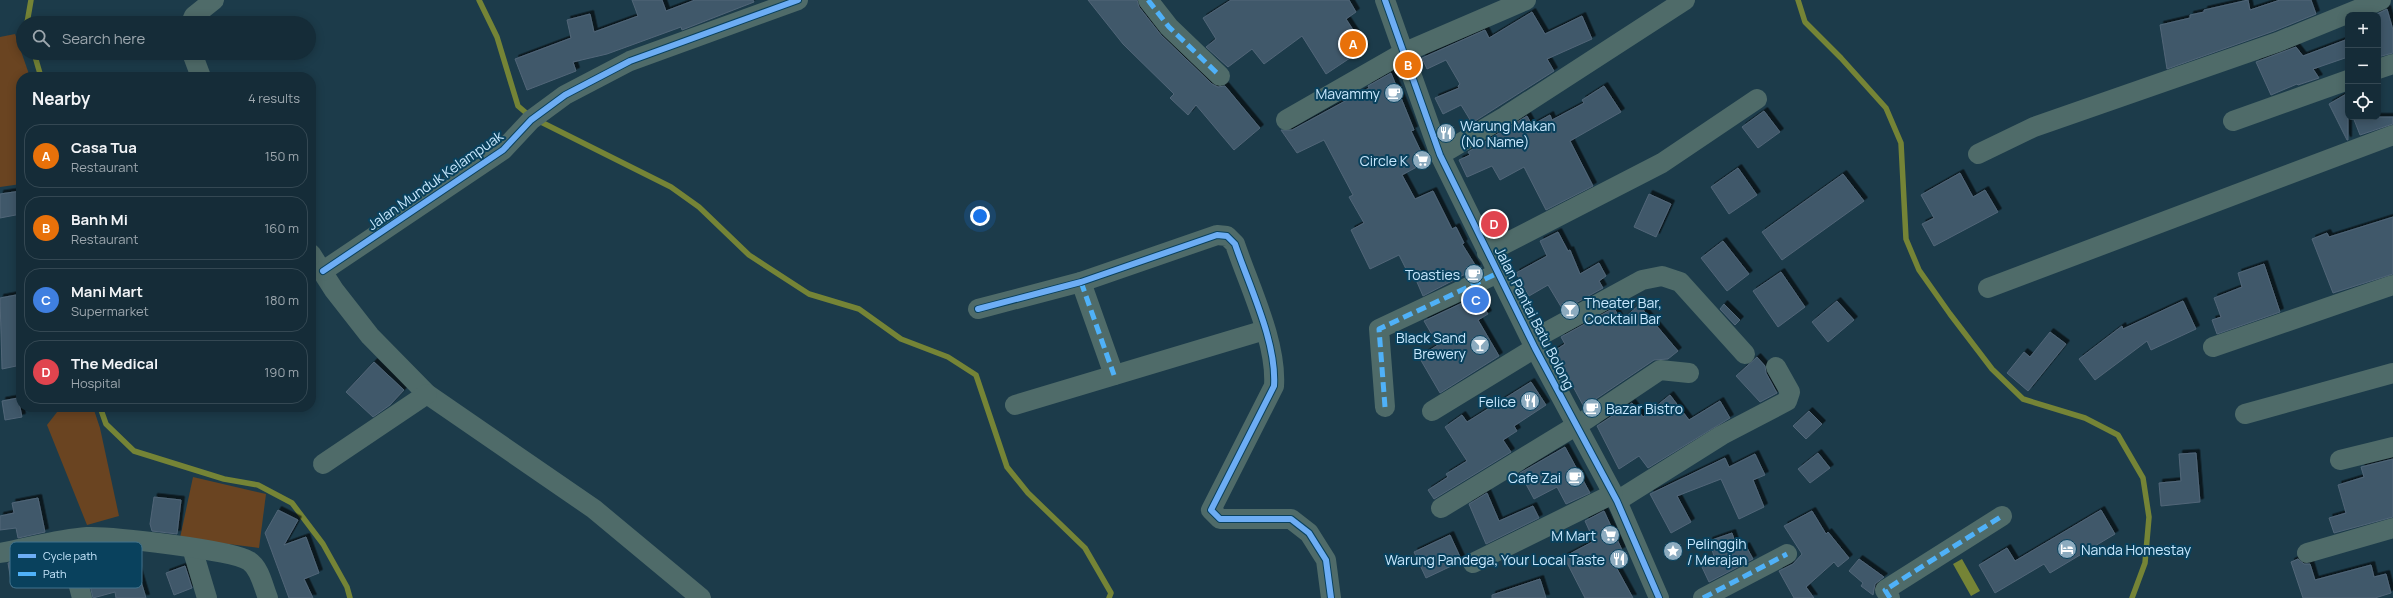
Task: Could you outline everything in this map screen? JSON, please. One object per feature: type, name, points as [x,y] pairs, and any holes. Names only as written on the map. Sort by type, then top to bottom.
[{"type":"street","points":[[194,16],[214,0]]},
{"type":"street","name":"Jalan Munduk Kelampuak","points":[[323,271],[503,150],[531,120],[565,95],[630,61],[798,0]]},
{"type":"street","points":[[1148,0],[1169,27],[1220,76]]},
{"type":"street","name":"Jalan Pantai Batu Bolong","points":[[1385,0],[1440,155],[1487,252],[1534,344],[1578,424],[1615,498],[1659,598]]},
{"type":"street","points":[[1286,120],[1403,53],[1526,0]]},
{"type":"street","points":[[1440,155],[1506,116],[1685,0]]},
{"type":"street","points":[[1978,154],[2034,127],[2278,42],[2380,0]]},
{"type":"street","points":[[195,60],[199,72]]},
{"type":"street","points":[[2381,68],[2393,64]]},
{"type":"street","points":[[2233,121],[2345,81]]},
{"type":"street","points":[[1487,252],[1662,163],[1757,99]]},
{"type":"street","points":[[1988,288],[2393,135]]},
{"type":"street","points":[[978,309],[1081,282],[1217,235],[1227,236],[1235,244],[1265,330],[1275,371],[1274,386],[1212,510],[1220,519],[1291,519],[1309,532],[1326,560],[1331,598]]},
{"type":"street","points":[[316,261],[334,290],[370,336],[427,394],[594,509],[701,598]]},
{"type":"street","points":[[1385,407],[1379,329],[1498,273]]},
{"type":"street","points":[[1432,411],[1534,344],[1642,280],[1662,276],[1680,282],[1745,354]]},
{"type":"street","points":[[1081,282],[1114,375]]},
{"type":"street","points":[[2213,347],[2393,285]]},
{"type":"street","points":[[1015,405],[1265,330]]},
{"type":"street","points":[[1473,563],[1615,498],[1722,435],[1787,401],[1790,392],[1776,367]]},
{"type":"street","points":[[1441,508],[1578,424],[1660,370],[1689,373]]},
{"type":"street","points":[[2245,414],[2393,373]]},
{"type":"street","points":[[323,464],[427,394]]},
{"type":"street","points":[[2340,460],[2393,447]]},
{"type":"street","points":[[1890,598],[1885,590],[2002,516]]},
{"type":"street","points":[[2307,553],[2393,528]]},
{"type":"street","points":[[56,542],[94,537],[139,542]]},
{"type":"street","points":[[142,542],[192,548],[240,557],[255,566],[268,598]]},
{"type":"street","points":[[192,548],[207,598]]},
{"type":"street","points":[[0,553],[10,551]]},
{"type":"street","points":[[1703,598],[1787,554]]},
{"type":"street","points":[[79,588],[82,598]]},
{"type":"shaded area","points":[[15,34],[16,60],[24,60],[28,72],[16,72],[16,185],[0,187],[0,37]]},
{"type":"shaded area","points":[[57,412],[95,412],[100,428],[119,516],[87,525],[47,425]]},
{"type":"shaded area","points":[[193,477],[266,494],[259,548],[180,538]]},
{"type":"shaded area","points":[[1962,559],[1980,591],[1971,596],[1953,564]]},
{"type":"building","points":[[632,0],[662,0],[666,11],[695,0],[753,0],[754,2],[682,30],[681,27],[607,54],[573,62],[576,71],[527,90],[515,59],[571,38],[567,20],[590,14],[594,32],[638,16]]},
{"type":"building","points":[[1088,0],[1137,0],[1139,7],[1161,35],[1212,84],[1218,87],[1225,86],[1260,128],[1234,150],[1196,105],[1188,115],[1170,98],[1174,94],[1123,44]]},
{"type":"building","points":[[1231,0],[1349,0],[1356,12],[1346,19],[1365,48],[1326,74],[1302,36],[1264,64],[1252,49],[1228,67],[1206,47],[1216,39],[1203,18]]},
{"type":"building","points":[[2248,0],[2250,10],[2280,0],[2311,0],[2316,14],[2274,31],[2167,69],[2160,25],[2190,18],[2190,15],[2204,12],[2204,10]]},
{"type":"building","points":[[2387,9],[2393,30],[2393,53],[2381,56],[2381,48],[2381,12]]},
{"type":"building","points":[[1532,12],[1545,34],[1582,16],[1592,39],[1547,59],[1554,71],[1472,123],[1461,105],[1443,114],[1435,98],[1459,88],[1458,86],[1460,84],[1446,60],[1427,69],[1422,58],[1485,30],[1489,38]]},
{"type":"building","points":[[2345,40],[2345,58],[2313,69],[2319,78],[2298,85],[2297,84],[2271,95],[2256,62],[2296,47],[2303,56]]},
{"type":"building","points":[[1391,73],[1414,130],[1411,131],[1426,162],[1402,175],[1415,199],[1433,191],[1452,229],[1456,227],[1464,243],[1462,244],[1477,268],[1423,296],[1414,275],[1410,277],[1399,255],[1370,269],[1351,230],[1364,223],[1349,197],[1353,195],[1324,140],[1297,153],[1281,130],[1292,130],[1369,88],[1368,86]]},
{"type":"building","points":[[1604,86],[1621,112],[1570,141],[1593,186],[1546,210],[1524,167],[1500,180],[1492,166],[1467,177],[1459,160],[1470,155],[1468,152],[1527,116],[1532,125],[1550,115],[1552,120],[1584,103],[1582,100]]},
{"type":"building","points":[[2345,95],[2345,120],[2348,120],[2348,140],[2347,140],[2329,104]]},
{"type":"building","points":[[1764,111],[1780,132],[1758,148],[1742,127]]},
{"type":"building","points":[[2381,117],[2393,117],[2393,124],[2360,135],[2354,120],[2381,120]]},
{"type":"building","points":[[1738,168],[1757,195],[1729,214],[1711,187]]},
{"type":"building","points":[[1960,173],[1973,197],[1985,190],[1998,212],[1934,246],[1922,224],[1934,218],[1921,195]]},
{"type":"building","points":[[1843,174],[1864,201],[1782,260],[1762,232]]},
{"type":"building","points":[[16,192],[16,215],[0,218],[0,194]]},
{"type":"building","points":[[1649,194],[1671,204],[1656,237],[1634,227]]},
{"type":"building","points":[[2393,217],[2393,274],[2333,293],[2312,239],[2327,233],[2329,237]]},
{"type":"building","points":[[1558,232],[1568,251],[1570,250],[1580,274],[1599,263],[1606,276],[1599,281],[1603,288],[1563,310],[1548,285],[1529,296],[1516,273],[1547,256],[1540,241]]},
{"type":"building","points":[[1723,241],[1749,274],[1727,291],[1701,258]]},
{"type":"building","points":[[2264,264],[2280,312],[2217,334],[2212,320],[2221,317],[2214,298],[2242,287],[2238,273]]},
{"type":"building","points":[[1781,272],[1805,307],[1778,327],[1753,291]]},
{"type":"building","points":[[16,295],[16,366],[2,369],[0,298]]},
{"type":"building","points":[[1477,296],[1488,314],[1478,320],[1499,356],[1440,393],[1419,357],[1438,345],[1424,321]]},
{"type":"building","points":[[1837,301],[1854,320],[1828,342],[1812,322]]},
{"type":"building","points":[[2183,301],[2196,329],[2151,350],[2147,341],[2095,380],[2079,359],[2122,326],[2123,329]]},
{"type":"building","points":[[1724,304],[1740,320],[1735,325],[1720,309]]},
{"type":"building","points":[[1639,305],[1678,351],[1668,359],[1654,360],[1584,407],[1554,351],[1565,344],[1561,337],[1614,308],[1621,321]]},
{"type":"building","points":[[2050,332],[2066,344],[2028,391],[2007,373],[2024,352],[2030,357]]},
{"type":"building","points":[[1757,357],[1765,366],[1766,373],[1777,393],[1760,402],[1736,376]]},
{"type":"building","points":[[374,362],[404,390],[390,405],[373,417],[346,392]]},
{"type":"building","points":[[1531,382],[1546,405],[1514,426],[1517,431],[1503,440],[1511,452],[1434,499],[1428,490],[1448,477],[1446,474],[1467,461],[1445,427],[1462,415],[1467,422]]},
{"type":"building","points":[[1670,395],[1689,420],[1720,401],[1730,418],[1648,468],[1639,456],[1619,469],[1597,426],[1632,403],[1643,417]]},
{"type":"building","points":[[16,398],[16,412],[21,412],[22,417],[5,420],[2,401]]},
{"type":"building","points":[[1809,411],[1822,424],[1806,439],[1793,426]]},
{"type":"building","points":[[1565,447],[1590,493],[1566,504],[1557,487],[1534,499],[1520,473]]},
{"type":"building","points":[[1818,453],[1830,468],[1810,483],[1798,469]]},
{"type":"building","points":[[2196,453],[2200,502],[2161,506],[2159,483],[2181,481],[2179,454]]},
{"type":"building","points":[[1755,454],[1765,475],[1753,480],[1764,507],[1739,519],[1721,479],[1677,496],[1691,522],[1671,533],[1650,494],[1725,458],[1729,467]]},
{"type":"building","points":[[2393,459],[2393,517],[2334,533],[2329,518],[2346,513],[2338,485],[2364,477],[2361,467]]},
{"type":"building","points":[[1487,493],[1499,521],[1533,506],[1539,518],[1486,544],[1469,504]]},
{"type":"building","points":[[154,497],[181,500],[177,534],[152,531],[150,524]]},
{"type":"building","points":[[38,498],[45,532],[18,538],[16,528],[0,530],[0,516],[14,513],[12,503]]},
{"type":"building","points":[[278,510],[298,520],[284,545],[306,537],[319,573],[304,579],[313,598],[289,598],[265,533]]},
{"type":"building","points":[[2101,510],[2115,534],[2050,573],[2044,564],[1995,593],[1979,565],[2007,548],[2015,561]]},
{"type":"building","points":[[1604,511],[1622,550],[1610,556],[1633,598],[1585,598],[1564,557],[1594,541],[1585,521]]},
{"type":"building","points":[[1812,511],[1826,534],[1828,532],[1849,558],[1838,567],[1834,562],[1806,587],[1814,598],[1794,598],[1779,571],[1793,564],[1802,554],[1784,526]]},
{"type":"building","points":[[1732,533],[1738,551],[1746,546],[1753,559],[1709,582],[1701,565],[1715,559],[1709,541]]},
{"type":"building","points":[[1450,535],[1462,561],[1426,578],[1414,552]]},
{"type":"building","points":[[1859,559],[1884,577],[1875,584],[1873,595],[1861,586],[1863,583],[1849,571]]},
{"type":"building","points":[[2298,559],[2304,564],[2310,564],[2315,580],[2371,565],[2374,577],[2386,574],[2391,593],[2375,598],[2303,598],[2291,562]]},
{"type":"building","points":[[8,563],[10,563],[10,575]]},
{"type":"building","points":[[185,566],[192,588],[174,595],[166,573]]},
{"type":"building","points":[[1540,579],[1546,598],[1492,598],[1492,595]]},
{"type":"building","points":[[142,585],[146,598],[116,598],[115,592],[93,598],[91,588],[142,588]]},
{"type":"waterway","points":[[28,16],[31,0]]},
{"type":"waterway","points":[[479,0],[497,37],[518,106],[531,117],[671,187],[699,207],[749,255],[809,294],[859,309],[901,339],[948,357],[976,375],[1007,467],[1028,493],[1085,548],[1111,593],[1109,598]]},
{"type":"waterway","points":[[1798,0],[1805,22],[1841,58],[1886,108],[1901,143],[1906,239],[1919,270],[1950,314],[1992,369],[2023,399],[2085,418],[2118,435],[2143,478],[2149,517],[2145,563],[2132,598]]},
{"type":"waterway","points":[[36,60],[40,72]]},
{"type":"waterway","points":[[102,412],[106,424],[134,451],[224,479],[258,485],[292,503],[323,544],[347,587],[350,598]]},
{"type":"marked path","points":[[1148,0],[1169,27],[1220,76]]},
{"type":"marked path","points":[[1385,407],[1379,329],[1498,273]]},
{"type":"marked path","points":[[1081,282],[1114,375]]},
{"type":"marked path","points":[[1890,598],[1885,590],[2002,516]]},
{"type":"marked path","points":[[1703,598],[1787,554]]},
{"type":"cycle path","points":[[323,271],[503,150],[531,120],[565,95],[630,61],[798,0]]},
{"type":"cycle path","points":[[1385,0],[1440,155],[1535,348],[1617,501],[1659,598]]},
{"type":"cycle path","points":[[978,309],[1081,282],[1217,235],[1227,236],[1235,244],[1267,333],[1274,369],[1274,386],[1211,510],[1220,519],[1291,519],[1309,533],[1326,560],[1331,598]]},
{"type":"place","name":"Casa Tua","points":[[1353,44]]},
{"type":"place","name":"Banh Mi","points":[[1408,65]]},
{"type":"place","name":"Mavammy","points":[[1394,93]]},
{"type":"place","name":"Warung Makan (No Name)","points":[[1446,133]]},
{"type":"place","name":"Circle K","points":[[1422,160]]},
{"type":"place","name":"The Medical","points":[[1494,224]]},
{"type":"place","name":"Toasties","points":[[1474,274]]},
{"type":"place","name":"Mani Mart","points":[[1476,300]]},
{"type":"place","name":"Theater Bar, Cocktail Bar","points":[[1570,310]]},
{"type":"place","name":"Black Sand Brewery","points":[[1480,345]]},
{"type":"place","name":"Felice","points":[[1530,401]]},
{"type":"place","name":"Bazar Bistro","points":[[1592,408]]},
{"type":"place","name":"Cafe Zai","points":[[1575,477]]},
{"type":"place","name":"M Mart","points":[[1610,535]]},
{"type":"place","name":"Nanda Homestay","points":[[2067,549]]},
{"type":"place","name":"Pelinggih / Merajan","points":[[1673,551]]},
{"type":"place","name":"Warung Pandega, Your Local Taste","points":[[1619,559]]}]
